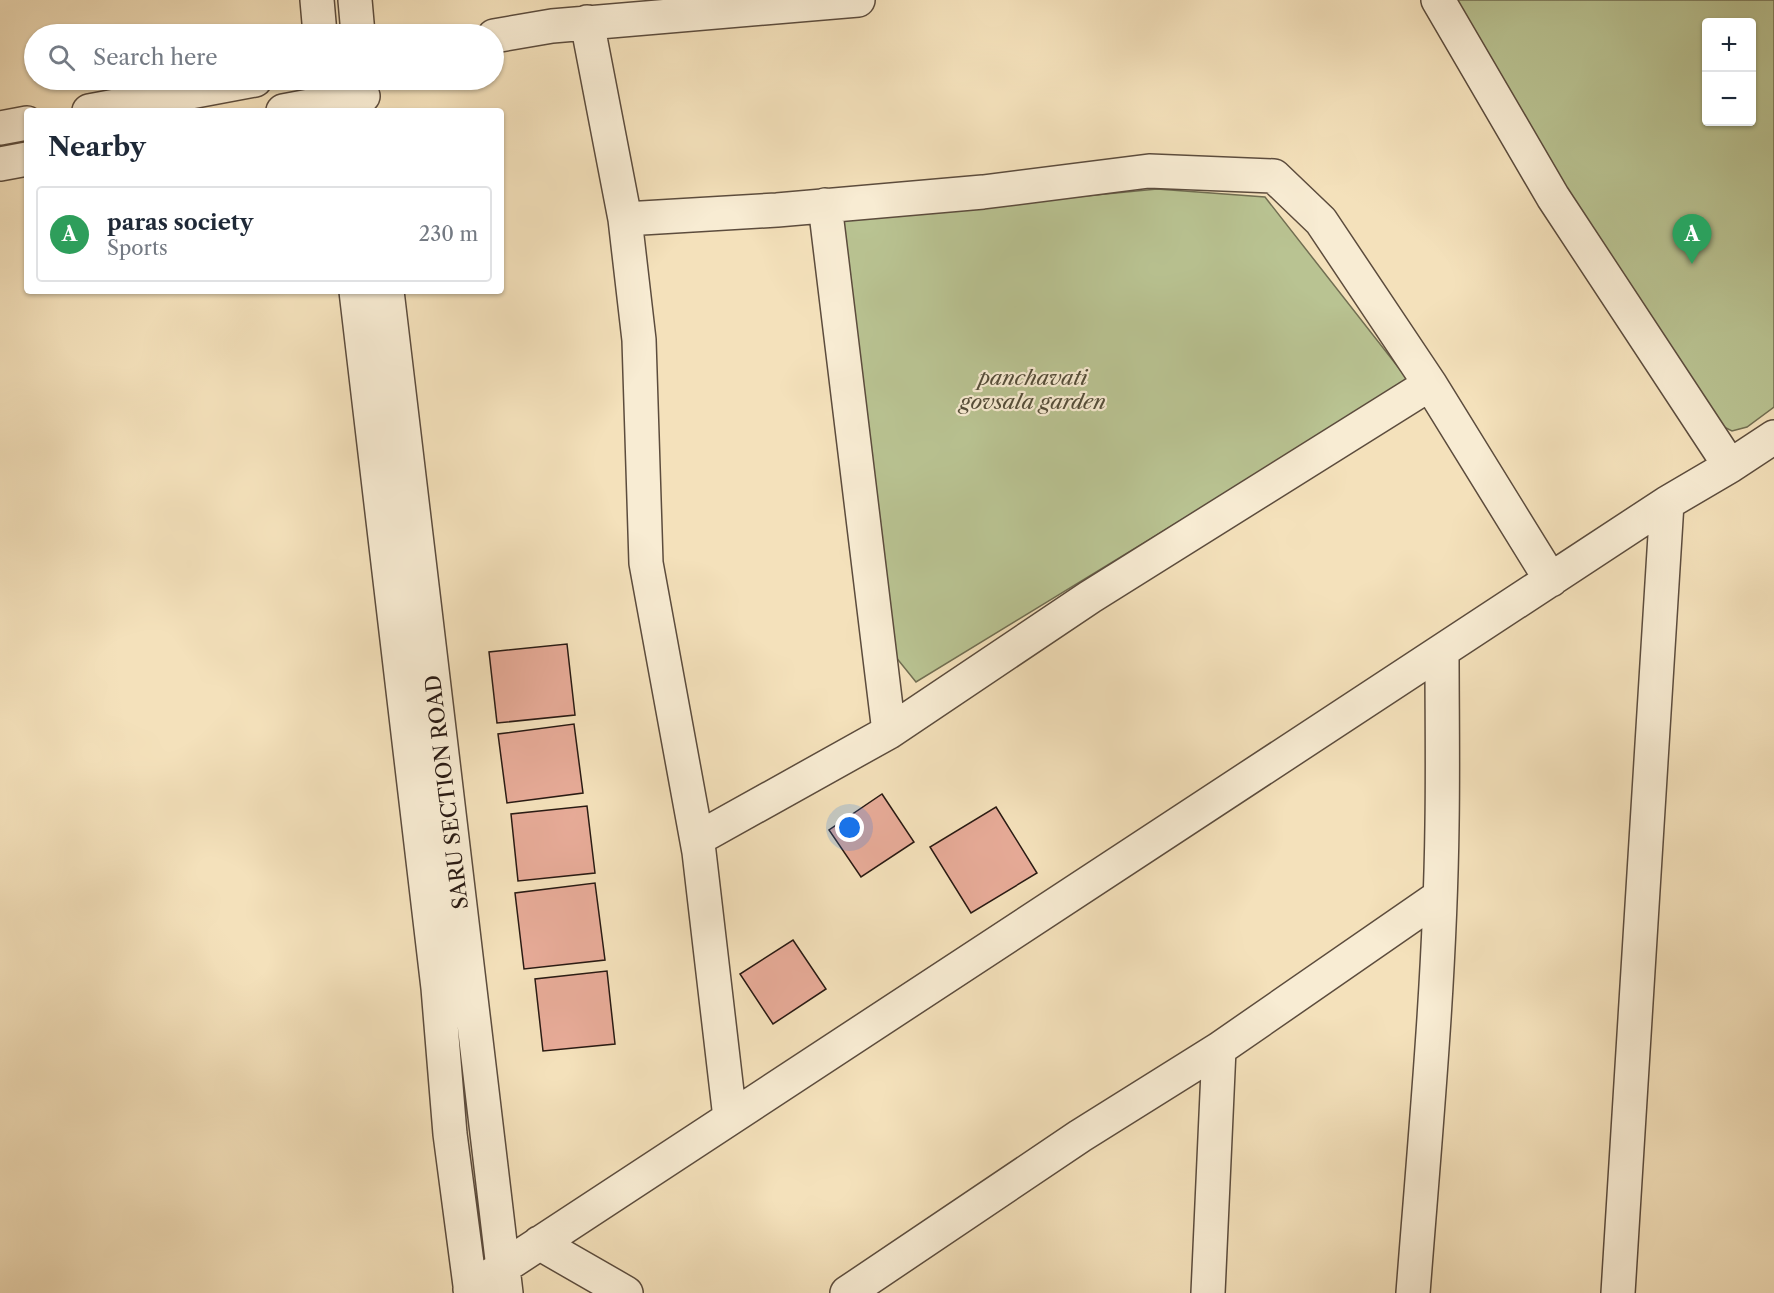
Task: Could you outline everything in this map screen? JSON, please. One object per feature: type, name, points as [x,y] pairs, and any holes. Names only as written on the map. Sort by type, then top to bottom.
[{"type":"street","points":[[317,0],[319,24]]},
{"type":"street","points":[[355,0],[357,24]]},
{"type":"street","points":[[504,32],[550,13],[587,22],[858,0]]},
{"type":"street","points":[[1438,0],[1553,196],[1730,466]]},
{"type":"street","points":[[587,22],[625,219],[639,340],[646,563],[697,839],[730,1118]]},
{"type":"street","points":[[105,108],[201,90]]},
{"type":"street","points":[[293,108],[326,98],[363,96]]},
{"type":"street","points":[[0,128],[24,124]]},
{"type":"street","points":[[0,164],[24,160]]},
{"type":"street","points":[[625,219],[983,192],[1149,171],[1274,176],[1321,221],[1430,384],[1551,580]]},
{"type":"street","points":[[825,205],[889,732]]},
{"type":"street","name":"SARU SECTION ROAD","points":[[356,294],[438,988],[450,1134],[470,1291]]},
{"type":"street","name":"SARU SECTION ROAD","points":[[387,294],[504,1280]]},
{"type":"street","points":[[697,839],[889,732],[1090,597],[1430,384]]},
{"type":"street","points":[[470,1291],[504,1280],[539,1243],[1667,503],[1774,437]]},
{"type":"street","points":[[1618,1293],[1667,503]]},
{"type":"street","points":[[1413,1293],[1440,896],[1442,651]]},
{"type":"street","points":[[847,1293],[1080,1136],[1219,1049],[1440,896]]},
{"type":"street","points":[[1208,1293],[1219,1049]]},
{"type":"street","points":[[539,1243],[626,1293]]},
{"type":"green space","points":[[1440,0],[1774,0],[1774,407],[1747,427],[1732,431],[1722,426]]},
{"type":"green space","name":"panchavati govsala garden","points":[[1157,189],[1265,197],[1409,381],[916,682],[882,640],[841,220]]},
{"type":"building","points":[[567,644],[575,715],[497,723],[489,652]]},
{"type":"building","points":[[574,724],[583,793],[507,803],[498,734]]},
{"type":"building","points":[[882,794],[914,842],[861,877],[829,830]]},
{"type":"building","points":[[587,806],[595,873],[518,881],[511,814]]},
{"type":"building","points":[[996,807],[1037,873],[971,913],[930,847]]},
{"type":"building","points":[[595,883],[605,960],[524,969],[515,893]]},
{"type":"building","points":[[793,940],[826,989],[773,1024],[740,974]]},
{"type":"building","points":[[607,971],[615,1044],[543,1051],[535,979]]},
{"type":"place","name":"paras society","points":[[1692,264]]}]
